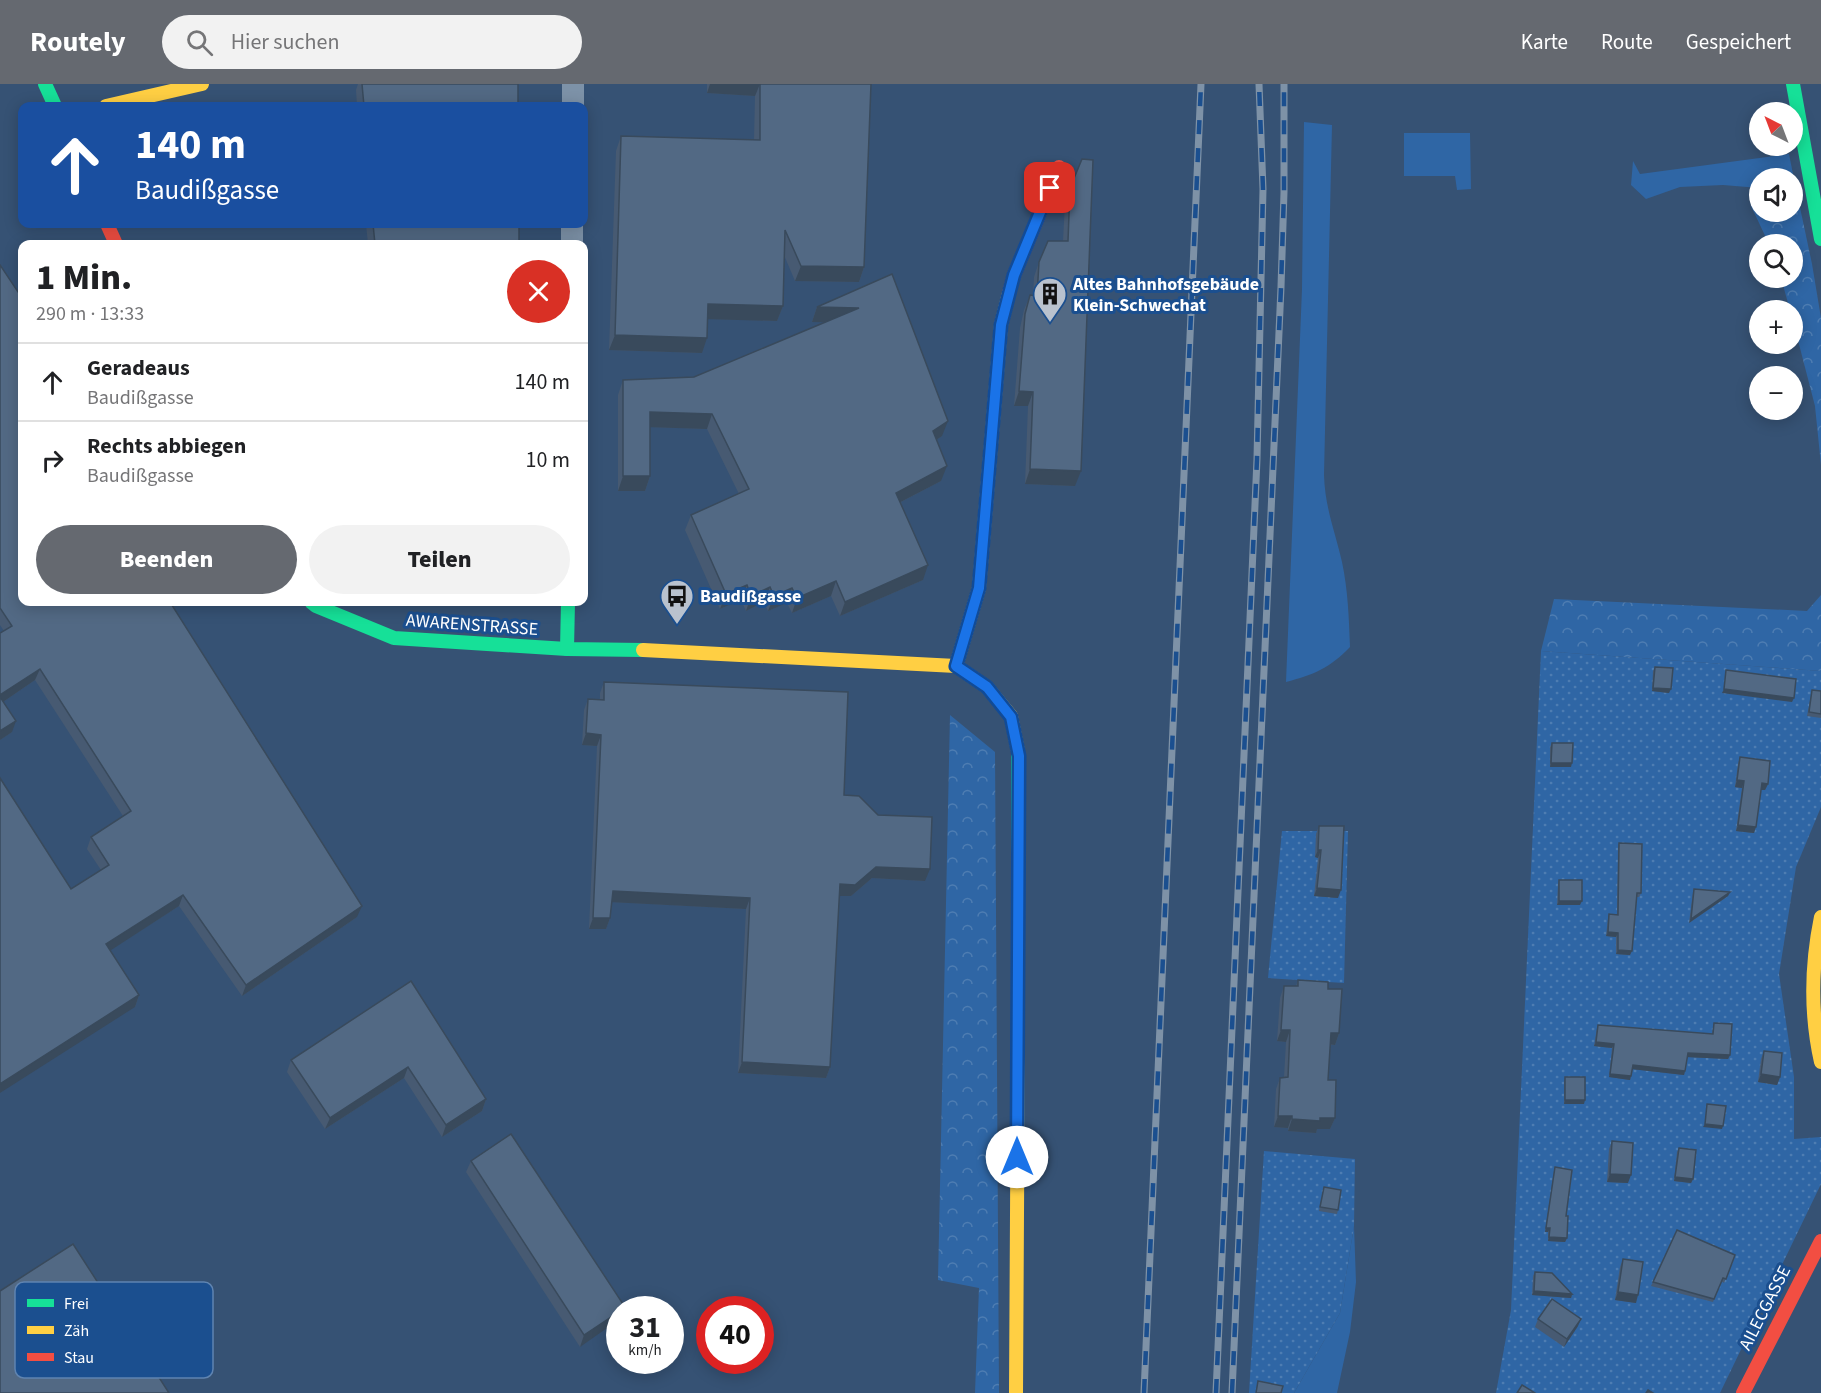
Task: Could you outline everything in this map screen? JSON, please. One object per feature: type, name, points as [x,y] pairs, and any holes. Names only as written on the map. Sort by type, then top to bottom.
[{"type":"street","points":[[45,84],[53,102]]},
{"type":"street","points":[[123,102],[202,84]]},
{"type":"street","points":[[573,84],[573,102]]},
{"type":"street","points":[[1792,84],[1821,238]]},
{"type":"street","points":[[956,666],[979,588],[1001,325],[1014,275],[1059,167]]},
{"type":"street","name":"AWARENSTRASSE","points":[[316,606],[394,638],[567,649]]},
{"type":"street","points":[[568,606],[567,649],[648,650],[956,666],[987,687],[1011,717],[1019,756],[1016,1393]]},
{"type":"street","points":[[1821,917],[1814,948],[1812,972],[1813,1020],[1821,1062]]},
{"type":"street","name":"AILECGASSE","points":[[1743,1393],[1821,1241]]},
{"type":"green space","points":[[1304,122],[1332,125],[1324,475],[1328,509],[1346,583],[1350,647],[1321,670],[1286,682],[1302,289]]},
{"type":"green space","points":[[1404,133],[1470,133],[1471,189],[1457,190],[1455,176],[1404,176]]},
{"type":"green space","points":[[1774,156],[1789,156],[1792,168],[1749,168],[1749,187],[1723,185],[1680,187],[1646,199],[1631,185],[1633,161],[1640,174]]},
{"type":"green space","points":[[1759,222],[1803,222],[1821,318],[1821,465],[1815,406],[1802,354],[1803,300],[1787,300],[1784,288],[1803,288],[1803,234],[1764,234]]},
{"type":"green space","points":[[1821,595],[1821,671],[1541,651],[1554,599],[1807,611]]},
{"type":"green space","points":[[1541,651],[1821,671],[1821,807],[1796,867],[1779,974],[1794,1077],[1794,1139],[1821,1137],[1821,1184],[1720,1393],[1496,1393],[1511,1310]]},
{"type":"green space","points":[[950,715],[995,752],[999,1393],[975,1393],[979,1288],[938,1280]]},
{"type":"green space","points":[[1282,831],[1348,831],[1344,983],[1268,978]]},
{"type":"green space","points":[[1264,1151],[1355,1159],[1354,1226],[1340,1313],[1294,1393],[1249,1393]]},
{"type":"green space","points":[[1354,1226],[1356,1282],[1350,1332],[1337,1393],[1294,1393],[1340,1313]]},
{"type":"building","points":[[362,84],[518,84],[518,102],[364,102]]},
{"type":"building","points":[[760,84],[871,84],[864,267],[801,266],[785,230],[783,306],[708,304],[707,338],[615,335],[621,136],[760,140]]},
{"type":"building","name":"Altes Bahnhofsgebäude Klein-Schwechat","points":[[1082,159],[1093,160],[1081,471],[1030,469],[1033,392],[1019,391],[1025,314],[1030,295],[1037,296],[1039,262],[1048,241],[1068,241],[1070,188]]},
{"type":"building","points":[[373,228],[519,228],[519,240],[375,240]]},
{"type":"building","points":[[0,265],[18,292],[18,606],[173,606],[362,906],[246,985],[183,895],[106,944],[139,995],[0,1084],[0,778],[71,889],[109,865],[91,837],[131,811],[40,669],[0,695],[0,633],[12,626],[0,608]]},
{"type":"building","points":[[892,274],[948,421],[933,431],[947,466],[896,493],[928,565],[845,602],[836,581],[797,598],[792,588],[774,596],[770,587],[751,596],[747,585],[726,594],[691,515],[749,489],[712,414],[650,412],[650,476],[623,476],[623,380],[694,377],[859,308],[817,307]]},
{"type":"building","points":[[1655,667],[1673,668],[1671,689],[1653,688]]},
{"type":"building","points":[[1726,670],[1796,679],[1794,698],[1724,689]]},
{"type":"building","points":[[604,682],[848,692],[844,795],[859,796],[878,815],[932,817],[930,869],[876,867],[855,885],[840,884],[830,1067],[742,1062],[750,898],[613,891],[610,918],[593,918],[601,735],[586,733],[588,699],[604,700]]},
{"type":"building","points":[[1812,690],[1821,691],[1821,714],[1809,712]]},
{"type":"building","points":[[0,697],[16,721],[0,731]]},
{"type":"building","points":[[1552,743],[1573,743],[1572,763],[1551,763]]},
{"type":"building","points":[[1740,757],[1770,761],[1768,784],[1762,783],[1756,827],[1738,825],[1744,781],[1737,780]]},
{"type":"building","points":[[1319,826],[1344,826],[1341,890],[1317,888],[1321,850],[1318,850]]},
{"type":"building","points":[[1619,843],[1642,844],[1641,893],[1637,893],[1632,951],[1618,950],[1618,933],[1608,932],[1609,914],[1618,915]]},
{"type":"building","points":[[1559,880],[1582,880],[1582,901],[1559,901]]},
{"type":"building","points":[[1694,889],[1730,892],[1691,919]]},
{"type":"building","points":[[1298,980],[1328,982],[1328,989],[1342,989],[1339,1033],[1331,1033],[1328,1080],[1336,1080],[1335,1118],[1320,1118],[1320,1121],[1278,1116],[1280,1078],[1288,1077],[1290,1030],[1281,1030],[1284,986],[1298,986]]},
{"type":"building","points":[[411,981],[486,1099],[446,1125],[408,1067],[330,1118],[291,1060]]},
{"type":"building","points":[[1714,1023],[1732,1024],[1730,1055],[1688,1053],[1685,1071],[1633,1065],[1631,1076],[1610,1074],[1614,1044],[1596,1042],[1598,1025],[1713,1034]]},
{"type":"building","points":[[1764,1051],[1782,1053],[1780,1077],[1761,1074]]},
{"type":"building","points":[[1565,1077],[1585,1077],[1585,1100],[1565,1100]]},
{"type":"building","points":[[1707,1104],[1726,1106],[1723,1126],[1705,1124]]},
{"type":"building","points":[[511,1134],[618,1296],[606,1296],[606,1320],[584,1335],[471,1161]]},
{"type":"building","points":[[1612,1141],[1633,1143],[1631,1175],[1610,1174]]},
{"type":"building","points":[[1679,1148],[1696,1150],[1693,1179],[1675,1177]]},
{"type":"building","points":[[1555,1167],[1572,1170],[1566,1216],[1568,1216],[1567,1238],[1549,1237],[1550,1228],[1546,1228]]},
{"type":"building","points":[[1324,1187],[1341,1190],[1338,1210],[1320,1207]]},
{"type":"building","points":[[1677,1230],[1735,1255],[1726,1279],[1723,1278],[1714,1299],[1653,1282]]},
{"type":"building","points":[[73,1244],[97,1282],[15,1282],[15,1378],[159,1378],[169,1393],[0,1393],[0,1291]]},
{"type":"building","points":[[1623,1259],[1643,1262],[1638,1295],[1618,1292]]},
{"type":"building","points":[[1535,1272],[1552,1273],[1572,1294],[1534,1291]]},
{"type":"building","points":[[1552,1299],[1581,1319],[1567,1339],[1538,1319]]},
{"type":"building","points":[[1258,1381],[1283,1386],[1281,1393],[1256,1393]]},
{"type":"building","points":[[1522,1385],[1535,1393],[1517,1393]]},
{"type":"railway","points":[[1144,1393],[1201,84]]},
{"type":"railway","points":[[1216,1393],[1257,459],[1263,189],[1259,84]]},
{"type":"railway","points":[[1232,1393],[1281,287],[1284,84]]},
{"type":"traffic: fast","points":[[45,84],[53,102]]},
{"type":"traffic: fast","points":[[1793,84],[1821,239]]},
{"type":"traffic: fast","points":[[316,606],[394,638],[567,649],[643,650]]},
{"type":"traffic: fast","points":[[567,649],[568,606]]},
{"type":"traffic: fast","points":[[1018,751],[1018,1037]]},
{"type":"traffic: slow","points":[[123,102],[202,84]]},
{"type":"traffic: slow","points":[[956,666],[979,588],[1001,325],[1009,293]]},
{"type":"traffic: slow","points":[[643,650],[956,666],[987,687],[1011,716],[1018,751]]},
{"type":"traffic: slow","points":[[1821,917],[1815,953],[1813,990],[1815,1026],[1821,1062]]},
{"type":"traffic: slow","points":[[1016,1393],[1018,1037]]},
{"type":"traffic: jam","points":[[1009,293],[1014,275],[1059,167]]},
{"type":"traffic: jam","points":[[109,228],[114,240]]},
{"type":"traffic: jam","points":[[1743,1393],[1821,1241]]},
{"type":"place","name":"Altes Bahnhofsgebäude Klein-Schwechat","points":[[1050,323]]},
{"type":"place","name":"Baudißgasse","points":[[677,625]]},
{"type":"route","points":[[1017,1157],[1019,756],[1011,717],[987,687],[956,666],[979,588],[1001,325],[1014,275],[1050,188]]}]
